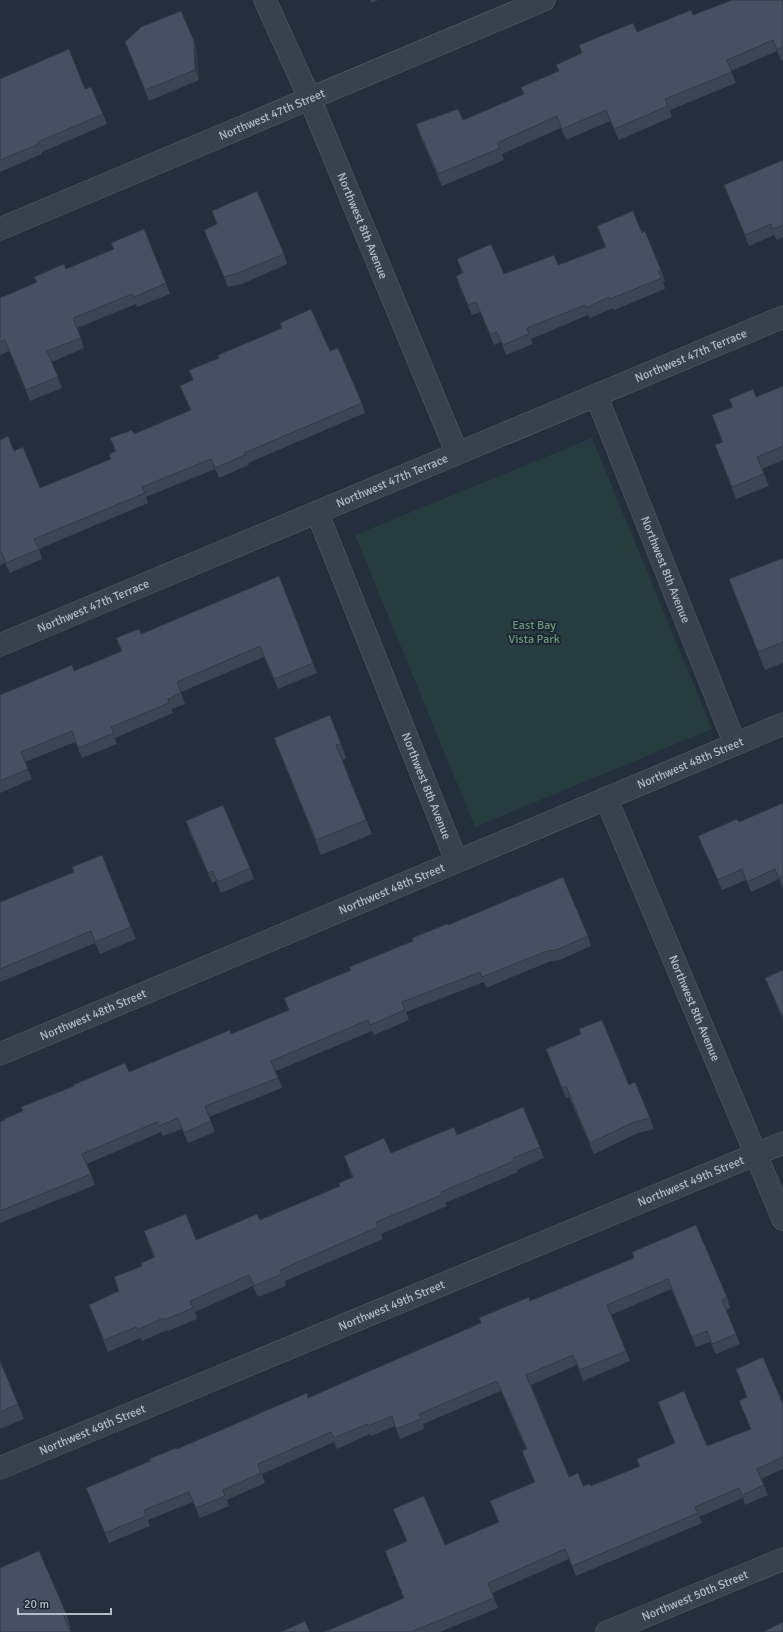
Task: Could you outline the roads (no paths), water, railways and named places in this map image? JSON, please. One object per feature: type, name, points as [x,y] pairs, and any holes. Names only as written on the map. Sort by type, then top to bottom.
[{"type":"street","name":"Northwest 8th Avenue","points":[[266,0],[309,97],[457,453]]},
{"type":"street","name":"Northwest 47th Street","points":[[0,229],[309,97],[544,0]]},
{"type":"street","name":"Northwest 47th Terrace","points":[[0,645],[783,316]]},
{"type":"street","name":"Northwest 8th Avenue","points":[[596,395],[735,744]]},
{"type":"street","name":"Northwest 8th Avenue","points":[[317,512],[456,860]]},
{"type":"street","name":"Northwest 48th Street","points":[[0,1054],[456,860],[783,724]]},
{"type":"street","name":"Northwest 8th Avenue","points":[[606,798],[783,1219]]},
{"type":"street","name":"Northwest 49th Street","points":[[0,1468],[783,1143]]},
{"type":"street","name":"Northwest 50th Street","points":[[607,1632],[783,1559]]},
{"type":"park label","name":"East Bay Vista Park","points":[[534,632]]}]
